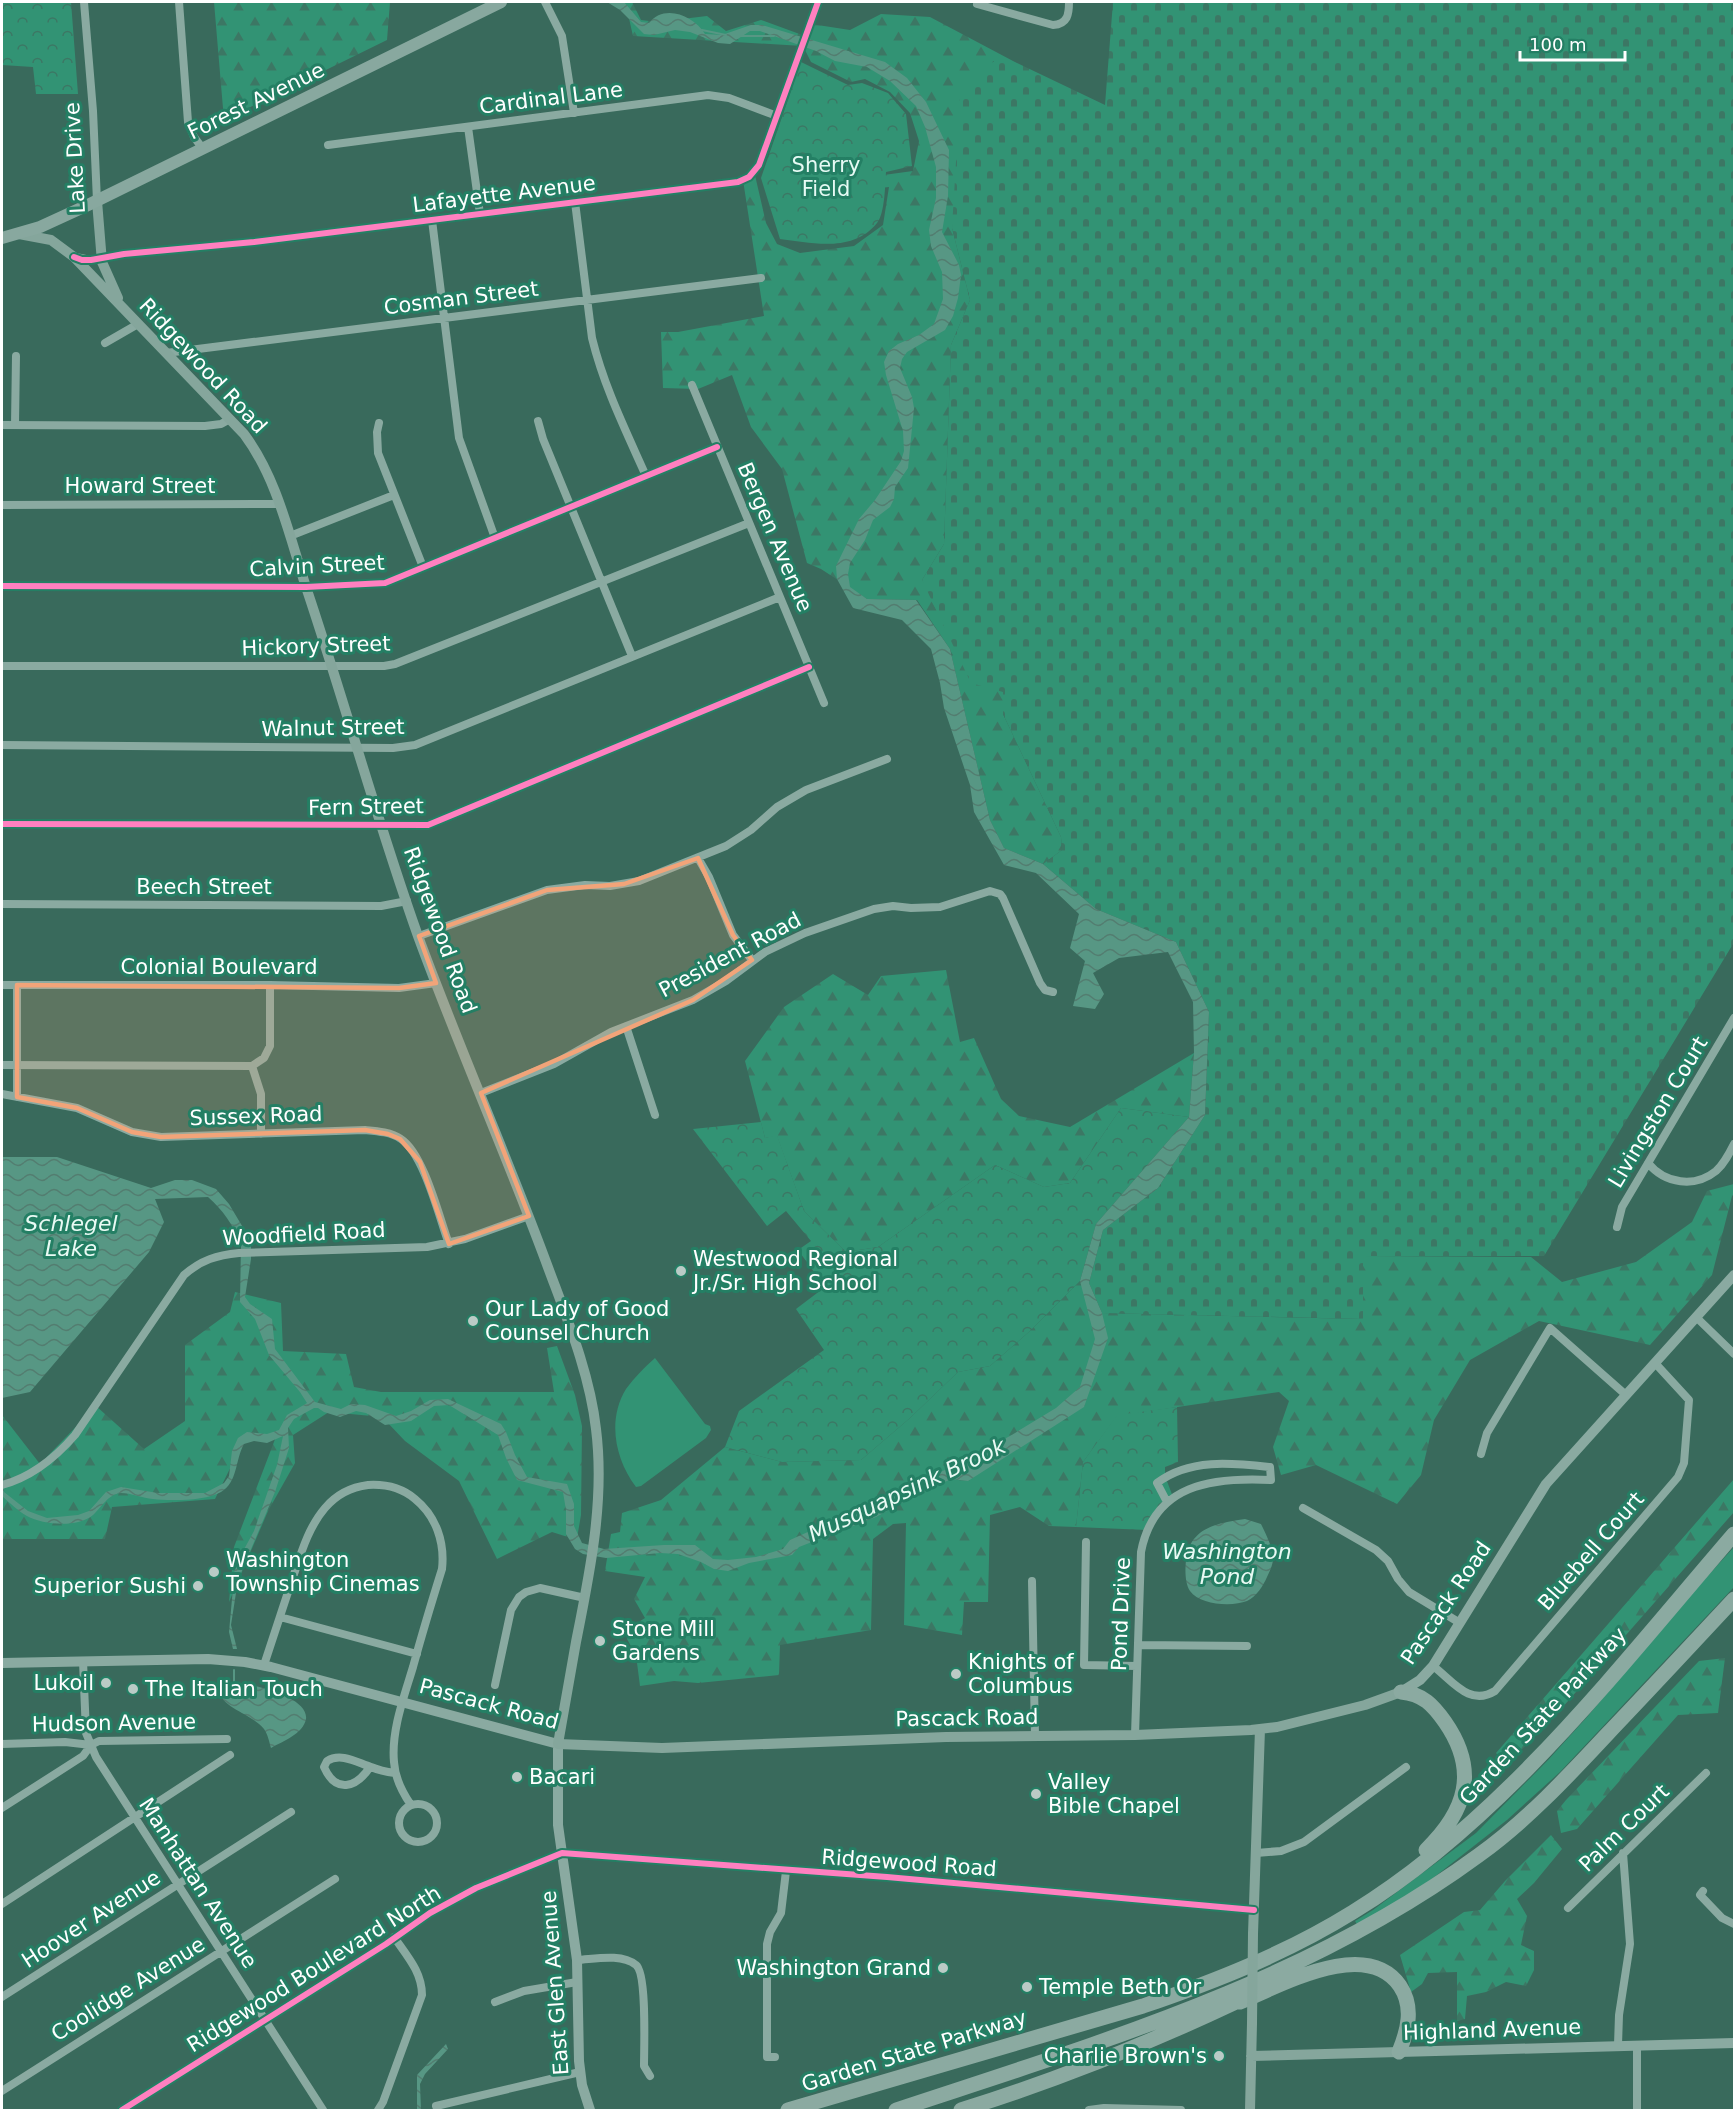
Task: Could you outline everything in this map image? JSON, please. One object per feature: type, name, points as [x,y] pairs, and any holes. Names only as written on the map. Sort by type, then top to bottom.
[{"type":"highway","name":"Garden State Parkway","points":[[788,2110],[1186,1992],[1263,1961],[1354,1912],[1436,1853],[1512,1784],[1590,1700],[1734,1534]]},
{"type":"highway","points":[[1193,2022],[1363,1937],[1448,1883],[1531,1811],[1573,1770],[1734,1599]]},
{"type":"highway","points":[[1354,1912],[1432,1845],[1454,1818],[1462,1799],[1465,1782],[1464,1762],[1453,1735],[1429,1702],[1420,1696],[1401,1692]]},
{"type":"highway","points":[[896,2110],[1114,2039],[1238,1990],[1360,1931],[1479,1855]]},
{"type":"highway","points":[[961,2110],[1061,2075],[1311,1973],[1343,1965],[1368,1965],[1380,1969],[1392,1977],[1401,1988],[1407,2000],[1409,2013],[1408,2028],[1399,2052]]},
{"type":"main road","name":"Forest Avenue","points":[[23,233],[97,201],[501,2]]},
{"type":"main road","name":"Lake Drive","points":[[97,201],[101,257],[109,282],[123,309]]},
{"type":"main road","points":[[2,238],[23,233]]},
{"type":"main road","name":"Ridgewood Road","points":[[23,233],[51,240],[74,257],[230,419],[257,453],[279,504],[418,936],[530,1216],[575,1344],[593,1408],[598,1454],[598,1495],[594,1538],[558,1744]]},
{"type":"main road","name":"Pascack Road","points":[[558,1744],[662,1748],[1260,1729],[1365,1705],[1401,1692]]},
{"type":"main road","points":[[1250,2110],[1260,1729]]},
{"type":"main road","name":"Highland Avenue","points":[[1251,2056],[1399,2052]]},
{"type":"street","name":"Lake Drive","points":[[84,2],[93,111],[97,201]]},
{"type":"street","points":[[179,2],[188,122],[194,137],[203,149]]},
{"type":"street","points":[[545,2],[562,36],[574,113]]},
{"type":"street","name":"Lafayette Avenue","points":[[74,257],[86,260],[254,242],[738,182],[746,179],[759,165],[818,2]]},
{"type":"street","points":[[977,4],[1053,25],[1064,22],[1069,14],[1069,2]]},
{"type":"street","name":"Cardinal Lane","points":[[328,145],[708,95],[729,98],[777,116]]},
{"type":"street","points":[[468,127],[480,214]]},
{"type":"street","points":[[575,202],[592,338],[604,382],[646,476]]},
{"type":"street","points":[[432,220],[459,438],[495,538]]},
{"type":"street","name":"Cosman Street","points":[[166,353],[761,278]]},
{"type":"street","points":[[105,343],[138,324]]},
{"type":"street","points":[[15,426],[16,356]]},
{"type":"street","name":"Bergen Avenue","points":[[692,385],[824,703]]},
{"type":"street","points":[[2,425],[205,426],[221,424],[230,419]]},
{"type":"street","points":[[538,421],[570,507],[632,656]]},
{"type":"street","points":[[379,423],[376,442],[378,453],[423,567]]},
{"type":"street","name":"Calvin Street","points":[[2,586],[306,587],[385,583],[717,447]]},
{"type":"street","points":[[290,536],[394,495]]},
{"type":"street","name":"Howard Street","points":[[2,505],[279,504]]},
{"type":"street","name":"Hickory Street","points":[[2,666],[384,666],[396,664],[749,523]]},
{"type":"street","name":"Walnut Street","points":[[2,745],[393,748],[415,745],[780,597]]},
{"type":"street","name":"Fern Street","points":[[2,824],[428,825],[809,667]]},
{"type":"street","points":[[418,936],[547,890],[585,885],[624,884],[698,858],[740,838],[790,798],[887,759]]},
{"type":"street","points":[[698,858],[709,877],[733,935],[752,960]]},
{"type":"street","name":"President Road","points":[[481,1093],[554,1064],[597,1039],[710,991],[732,977],[752,960],[789,940],[867,911],[893,906],[940,907],[990,891],[995,892],[1003,898],[1040,983],[1045,990],[1053,993]]},
{"type":"street","name":"Beech Street","points":[[2,904],[381,906],[406,901]]},
{"type":"street","name":"Colonial Boulevard","points":[[2,985],[270,985],[399,988],[436,983]]},
{"type":"street","points":[[17,985],[17,1097]]},
{"type":"street","points":[[2,1065],[252,1066],[264,1058],[270,1046],[270,985]]},
{"type":"street","name":"Livingston Court","points":[[1617,1227],[1622,1207],[1734,1017]]},
{"type":"street","points":[[626,1026],[655,1114]]},
{"type":"street","points":[[252,1066],[261,1094],[261,1134]]},
{"type":"street","name":"Sussex Road","points":[[2,1094],[77,1108],[146,1136],[377,1131],[400,1139],[420,1162],[449,1244]]},
{"type":"street","points":[[1648,1163],[1665,1177],[1691,1182],[1709,1176],[1717,1170],[1734,1144]]},
{"type":"street","name":"Woodfield Road","points":[[2,1485],[20,1478],[49,1461],[75,1435],[184,1275],[202,1262],[213,1257],[252,1252],[427,1247],[449,1244],[530,1216]]},
{"type":"street","name":"Pascack Road","points":[[1401,1692],[1420,1680],[1433,1666],[1546,1484],[1734,1275]]},
{"type":"street","points":[[1696,1317],[1734,1354]]},
{"type":"street","points":[[1480,1454],[1487,1433],[1550,1329],[1626,1395]]},
{"type":"street","name":"Bluebell Court","points":[[1433,1666],[1455,1687],[1470,1694],[1483,1696],[1495,1691],[1678,1477],[1684,1463],[1689,1400],[1655,1363]]},
{"type":"street","name":"Pond Drive","points":[[1135,1734],[1141,1552],[1143,1540],[1152,1520],[1167,1502],[1186,1490],[1216,1481],[1271,1480],[1270,1467],[1231,1463],[1202,1465],[1165,1476],[1157,1483],[1167,1502]]},
{"type":"street","points":[[264,1665],[304,1544],[326,1507],[353,1488],[374,1485],[393,1487],[412,1496],[428,1512],[439,1535],[442,1547],[442,1569],[402,1702],[394,1749],[395,1773],[402,1792],[411,1805]]},
{"type":"street","points":[[1304,1508],[1376,1550],[1388,1561],[1398,1579],[1409,1592],[1460,1623]]},
{"type":"street","points":[[1086,1542],[1084,1665],[1137,1666]]},
{"type":"street","points":[[1032,1581],[1033,1728],[1035,1736]]},
{"type":"street","points":[[495,1685],[511,1610],[519,1597],[526,1592],[540,1588],[585,1598]]},
{"type":"street","points":[[280,1617],[417,1654]]},
{"type":"street","points":[[1138,1645],[1247,1646]]},
{"type":"street","name":"Pascack Road","points":[[2,1663],[208,1659],[264,1665],[558,1744]]},
{"type":"street","name":"Manhattan Avenue","points":[[83,1661],[86,1732],[91,1745],[135,1819],[322,2110]]},
{"type":"street","name":"Hudson Avenue","points":[[2,1744],[65,1742],[91,1745],[99,1740],[227,1739]]},
{"type":"street","name":"East Glen Avenue","points":[[558,1744],[558,1825],[577,1960],[580,2072],[590,2110]]},
{"type":"street","points":[[2,1808],[83,1756],[91,1745]]},
{"type":"street","points":[[2,1904],[230,1755]]},
{"type":"street","points":[[370,1767],[355,1784],[341,1785],[330,1776],[324,1767],[327,1761],[335,1758],[360,1762],[395,1773]]},
{"type":"street","points":[[1256,1853],[1281,1851],[1304,1842],[1406,1767]]},
{"type":"street","name":"Palm Court","points":[[1569,1908],[1706,1773]]},
{"type":"street","points":[[417,1804],[429,1808],[436,1818],[435,1831],[425,1840],[413,1841],[400,1829],[400,1818],[406,1808],[411,1805],[417,1804]]},
{"type":"street","name":"Hoover Avenue","points":[[2,1997],[291,1812]]},
{"type":"street","name":"Ridgewood Road","points":[[562,1853],[1037,1890],[1254,1910]]},
{"type":"street","name":"Ridgewood Boulevard North","points":[[122,2110],[430,1913],[468,1892],[562,1853]]},
{"type":"street","points":[[1618,2045],[1619,2015],[1630,1944],[1623,1853]]},
{"type":"street","points":[[775,2057],[767,2057],[767,1944],[770,1932],[781,1913],[786,1871]]},
{"type":"street","name":"Coolidge Avenue","points":[[2,2091],[335,1878]]},
{"type":"street","points":[[1703,1891],[1700,1895],[1718,1914],[1734,1924]]},
{"type":"street","points":[[378,2110],[392,2080],[422,1995],[420,1978],[394,1937]]},
{"type":"street","points":[[577,1960],[621,1958],[639,1967],[643,1987],[644,2066],[650,2076]]},
{"type":"street","points":[[495,2002],[524,1991],[576,1982]]},
{"type":"street","name":"Highland Avenue","points":[[1399,2052],[1734,2043]]},
{"type":"street","points":[[1637,2045],[1637,2110]]},
{"type":"street","points":[[436,2106],[580,2072]]},
{"type":"street","points":[[1089,2110],[1181,2110]]},
{"type":"highlighted area","points":[[698,858],[733,935],[752,960],[693,1000],[481,1093],[529,1216],[449,1244],[420,1162],[400,1139],[388,1134],[365,1130],[161,1137],[132,1132],[77,1108],[17,1097],[17,985],[399,988],[436,983],[419,936],[547,890],[624,884]]},
{"type":"green space","points":[[2,2],[71,2],[78,94],[36,94],[33,67],[2,65]]},
{"type":"green space","points":[[214,2],[390,2],[387,40],[224,120]]},
{"type":"green space","points":[[611,2],[632,2],[641,20],[657,22],[707,16],[726,31],[761,20],[805,36],[811,24],[850,30],[881,14],[930,17],[1013,61],[993,61],[952,228],[970,300],[951,345],[944,544],[922,580],[1003,692],[1003,714],[1061,837],[1062,850],[1043,864],[1004,848],[990,820],[950,649],[917,600],[867,599],[821,569],[807,563],[782,469],[751,427],[732,375],[698,389],[663,388],[661,332],[678,332],[764,316],[743,180],[754,171],[766,223],[777,244],[800,253],[854,246],[883,225],[889,187],[871,189],[869,177],[913,171],[919,141],[910,113],[890,92],[865,79],[851,82],[811,62],[803,46],[633,36],[628,14]]},
{"type":"green space","points":[[1113,2],[1734,2],[1734,945],[1544,1256],[1363,1256],[1363,1319],[1102,1313],[1089,1283],[1103,1230],[1158,1188],[1205,1115],[1209,1012],[1176,942],[1096,909],[1043,864],[1062,850],[1061,837],[1003,714],[1003,692],[971,683],[922,580],[944,544],[951,345],[970,300],[952,228],[960,95],[994,61],[1013,61],[1105,105]]},
{"type":"green space","name":"Sherry Field","points":[[801,62],[848,85],[862,83],[888,93],[906,114],[912,166],[886,172],[880,218],[867,232],[856,239],[818,244],[780,239],[761,178]]},
{"type":"green space","points":[[946,970],[960,1042],[974,1038],[1001,1099],[1019,1116],[1070,1127],[1194,1053],[1189,1117],[1121,1108],[1070,1183],[1044,1187],[995,1165],[878,1247],[846,1252],[804,1211],[777,1136],[765,1138],[745,1061],[784,1007],[833,974],[868,995],[881,976]]},
{"type":"green space","points":[[1121,1108],[1189,1117],[1096,1224],[1080,1281],[1030,1331],[990,1366],[958,1372],[910,1418],[861,1460],[782,1462],[725,1447],[739,1411],[824,1350],[796,1309],[825,1287],[798,1250],[811,1241],[786,1211],[767,1226],[693,1129],[761,1122],[765,1138],[777,1135],[804,1211],[846,1252],[878,1247],[995,1165],[1044,1187],[1070,1183]]},
{"type":"green space","points":[[1734,1184],[1734,1194],[1712,1275],[1650,1345],[1539,1321],[1470,1360],[1434,1420],[1421,1475],[1397,1504],[1316,1465],[1281,1475],[1273,1447],[1289,1401],[1279,1392],[1117,1416],[1083,1462],[1076,1527],[1049,1526],[1020,1507],[990,1515],[988,1602],[964,1602],[962,1635],[904,1625],[906,1523],[893,1524],[873,1539],[871,1630],[780,1645],[779,1675],[698,1683],[674,1681],[640,1686],[636,1655],[627,1639],[634,1625],[645,1618],[634,1599],[645,1577],[605,1571],[611,1534],[620,1532],[622,1513],[661,1500],[725,1447],[782,1462],[861,1460],[910,1418],[958,1372],[990,1366],[1030,1331],[1080,1281],[1102,1313],[1362,1319],[1363,1256],[1531,1257],[1562,1282],[1636,1262],[1692,1222],[1707,1191]]},
{"type":"green space","points":[[235,1292],[281,1303],[283,1351],[346,1354],[354,1387],[381,1392],[554,1392],[547,1348],[557,1346],[575,1395],[582,1426],[581,1515],[576,1544],[571,1538],[552,1532],[497,1559],[459,1481],[405,1441],[387,1422],[372,1416],[329,1412],[293,1435],[295,1463],[268,1511],[229,1602],[234,1547],[277,1434],[244,1440],[215,1499],[112,1507],[105,1539],[2,1539],[2,1415],[40,1464],[96,1406],[144,1449],[185,1421],[185,1345],[230,1312]]},
{"type":"green space","points":[[655,1358],[711,1430],[706,1438],[641,1486],[636,1487],[623,1464],[615,1426],[620,1401],[626,1389]]},
{"type":"green space","points":[[1177,1407],[1178,1462],[1165,1467],[1165,1476],[1173,1497],[1147,1530],[1076,1527],[1083,1462],[1117,1415]]},
{"type":"green space","points":[[1734,1479],[1734,1512],[1561,1709],[1507,1765],[1496,1753]]},
{"type":"green space","points":[[1734,1547],[1734,1587],[1560,1772],[1507,1820],[1428,1882],[1358,1926],[1355,1921],[1476,1833],[1587,1717],[1675,1612]]},
{"type":"green space","points":[[1725,1658],[1718,1713],[1678,1715],[1577,1829],[1561,1833],[1557,1811],[1566,1800],[1699,1661]]},
{"type":"green space","points":[[1551,1835],[1562,1849],[1534,1883],[1517,1899],[1527,1916],[1521,1945],[1534,1951],[1534,1970],[1526,1986],[1506,1982],[1486,1992],[1467,1996],[1465,2019],[1457,2021],[1457,1972],[1428,1973],[1422,1984],[1411,1992],[1400,1955],[1464,1912],[1480,1910]]},
{"type":"water","name":"Schlegel Lake","points":[[607,2],[624,2],[641,22],[649,23],[662,14],[678,14],[700,27],[705,34],[722,35],[751,25],[762,25],[885,62],[907,78],[926,102],[949,150],[948,196],[942,232],[959,265],[961,275],[958,298],[953,316],[945,330],[907,352],[902,359],[900,368],[914,408],[908,468],[895,487],[894,499],[890,507],[873,520],[865,540],[850,563],[848,574],[850,587],[867,599],[916,600],[950,649],[990,820],[1004,848],[1043,864],[1096,909],[1176,942],[1209,1012],[1205,1115],[1158,1188],[1103,1230],[1089,1283],[1102,1313],[1108,1338],[1084,1407],[968,1481],[951,1479],[876,1517],[799,1547],[792,1555],[749,1563],[728,1571],[714,1569],[678,1554],[660,1553],[606,1558],[583,1554],[575,1549],[566,1534],[563,1492],[517,1480],[498,1435],[449,1405],[434,1406],[411,1421],[385,1425],[366,1413],[356,1411],[340,1417],[314,1408],[294,1419],[288,1428],[289,1448],[275,1492],[238,1580],[231,1625],[237,1649],[233,1649],[229,1632],[235,1566],[254,1531],[277,1465],[283,1436],[267,1443],[254,1441],[244,1444],[231,1483],[214,1495],[188,1500],[169,1500],[121,1493],[109,1498],[93,1515],[78,1522],[51,1523],[24,1514],[2,1496],[2,1479],[4,1492],[28,1511],[47,1518],[78,1515],[89,1511],[106,1492],[121,1487],[158,1493],[205,1493],[224,1483],[229,1476],[232,1451],[238,1438],[247,1432],[267,1434],[279,1430],[287,1415],[307,1403],[269,1355],[255,1319],[240,1302],[241,1244],[238,1237],[223,1213],[208,1197],[155,1199],[164,1222],[149,1252],[30,1392],[2,1398],[2,1157],[57,1157],[151,1188],[175,1180],[192,1180],[216,1189],[229,1204],[251,1241],[251,1259],[245,1297],[250,1304],[272,1319],[275,1349],[315,1402],[341,1409],[351,1404],[365,1405],[396,1416],[411,1411],[430,1400],[448,1399],[501,1424],[527,1477],[567,1484],[574,1504],[574,1526],[582,1543],[604,1549],[695,1545],[713,1559],[728,1560],[756,1557],[783,1549],[790,1540],[857,1510],[880,1496],[950,1468],[1056,1408],[1080,1387],[1095,1339],[1080,1281],[1096,1224],[1189,1117],[1194,1053],[1193,1002],[1168,952],[1119,958],[1093,973],[1104,994],[1095,1009],[1073,1006],[1085,961],[1070,948],[1079,914],[1036,873],[1004,865],[974,812],[970,785],[944,708],[931,649],[902,620],[853,608],[837,579],[836,566],[859,519],[875,500],[901,461],[904,451],[903,431],[884,362],[889,351],[898,344],[919,335],[934,324],[943,299],[942,272],[931,246],[929,230],[936,198],[936,167],[925,127],[916,106],[890,81],[867,67],[835,61],[816,51],[760,31],[750,31],[730,44],[718,43],[690,32],[675,30],[654,35],[644,34],[620,10]]},
{"type":"water","name":"Washington Pond","points":[[1245,1519],[1261,1524],[1272,1551],[1272,1566],[1262,1587],[1251,1599],[1241,1603],[1217,1604],[1195,1596],[1188,1587],[1185,1568],[1190,1545],[1196,1537],[1209,1528]]},
{"type":"water","points":[[231,1683],[263,1688],[288,1697],[304,1711],[306,1719],[301,1729],[271,1748],[264,1729],[225,1702],[220,1696],[217,1689]]},
{"type":"water","points":[[446,2044],[448,2049],[425,2074],[420,2084],[421,2110],[417,2110],[417,2075]]},
{"type":"waterway","name":"Musquapsink Brook","points":[[702,30],[726,35]]},
{"type":"waterway","name":"Musquapsink Brook","points":[[741,36],[774,36]]},
{"type":"waterway","points":[[234,1670],[234,1683]]},
{"type":"cycle path","points":[[74,257],[91,260],[124,254],[254,242],[738,182],[749,177],[759,165],[818,2]]},
{"type":"cycle path","points":[[2,586],[306,587],[385,583],[717,447]]},
{"type":"cycle path","points":[[2,824],[428,825],[809,667]]},
{"type":"cycle path","points":[[122,2110],[386,1944],[430,1913],[476,1888],[562,1853],[887,1877],[1254,1910]]},
{"type":"place","name":"Westwood Regional Jr./Sr. High School","points":[[681,1271]]},
{"type":"place","name":"Our Lady of Good Counsel Church","points":[[473,1321]]},
{"type":"place","name":"Washington Township Cinemas","points":[[214,1572]]},
{"type":"place","name":"Superior Sushi","points":[[198,1586]]},
{"type":"place","name":"Stone Mill Gardens","points":[[600,1641]]},
{"type":"place","name":"Knights of Columbus","points":[[956,1674]]},
{"type":"place","name":"Lukoil","points":[[106,1683]]},
{"type":"place","name":"The Italian Touch","points":[[133,1689]]},
{"type":"place","name":"Bacari","points":[[517,1777]]},
{"type":"place","name":"Valley Bible Chapel","points":[[1036,1794]]},
{"type":"place","name":"Washington Grand","points":[[943,1968]]},
{"type":"place","name":"Temple Beth Or","points":[[1027,1987]]},
{"type":"place","name":"Charlie Brown's","points":[[1219,2056]]}]
